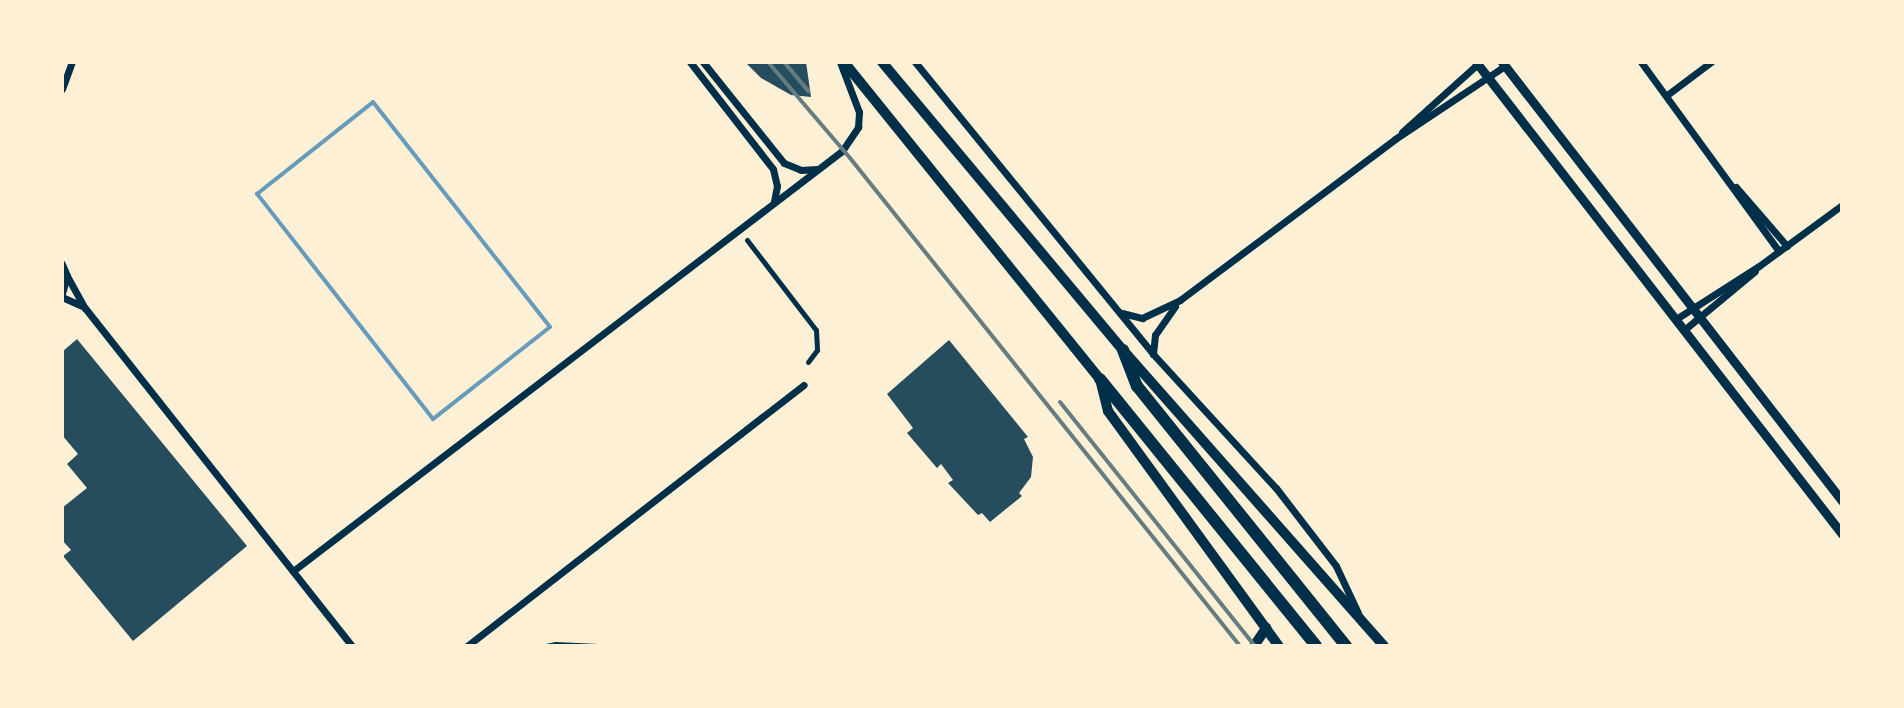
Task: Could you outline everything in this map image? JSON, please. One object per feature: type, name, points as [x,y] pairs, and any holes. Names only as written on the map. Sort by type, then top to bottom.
[{"type":"main road","points":[[842,62],[1316,646]]},
{"type":"main road","points":[[882,62],[1123,350],[1384,646]]},
{"type":"main road","points":[[1123,350],[1137,386],[1346,646]]},
{"type":"main road","points":[[1100,379],[1101,397],[1108,411],[1279,646]]},
{"type":"main road","points":[[1254,646],[1266,628]]},
{"type":"street","points":[[62,89],[72,62]]},
{"type":"street","points":[[690,62],[773,169],[777,186],[773,205]]},
{"type":"street","points":[[703,62],[784,163],[801,170],[823,167]]},
{"type":"street","points":[[293,571],[823,167],[852,140],[858,127],[859,112],[842,62]]},
{"type":"street","points":[[915,62],[1153,354],[1276,488],[1336,566],[1353,596],[1359,615]]},
{"type":"street","points":[[1641,62],[1783,248]]},
{"type":"street","points":[[1667,95],[1711,62]]},
{"type":"street","points":[[1395,139],[1477,63],[1842,534]]},
{"type":"street","points":[[1120,312],[1142,318],[1180,300],[1395,139],[1503,64],[1842,501]]},
{"type":"street","points":[[1684,330],[1759,266],[1842,205]]},
{"type":"street","points":[[747,240],[816,330],[817,350],[808,362]]},
{"type":"street","points":[[62,264],[85,308],[352,646]]},
{"type":"street","points":[[1676,319],[1759,266]]},
{"type":"street","points":[[67,276],[62,296],[85,308]]},
{"type":"street","points":[[1153,354],[1155,335],[1180,300]]},
{"type":"street","points":[[467,646],[804,385]]},
{"type":"path","points":[[540,646],[555,643],[620,646]]},
{"type":"building","points":[[745,62],[806,62],[811,97],[791,95],[761,78]]},
{"type":"building","points":[[77,339],[247,546],[133,641],[63,556],[71,550],[62,540],[62,508],[87,488],[67,464],[78,454],[62,435],[62,352]]},
{"type":"building","points":[[949,340],[1028,437],[1024,439],[1033,457],[1031,477],[1019,493],[1022,496],[990,522],[982,513],[978,515],[948,483],[953,480],[941,464],[937,468],[907,433],[913,428],[887,394]]},
{"type":"waterway","points":[[373,102],[550,327],[433,419],[257,194],[373,102]]},
{"type":"railway","points":[[768,62],[850,158],[1240,646]]},
{"type":"railway","points":[[784,62],[808,91]]},
{"type":"railway","points":[[1060,402],[1255,646]]}]
